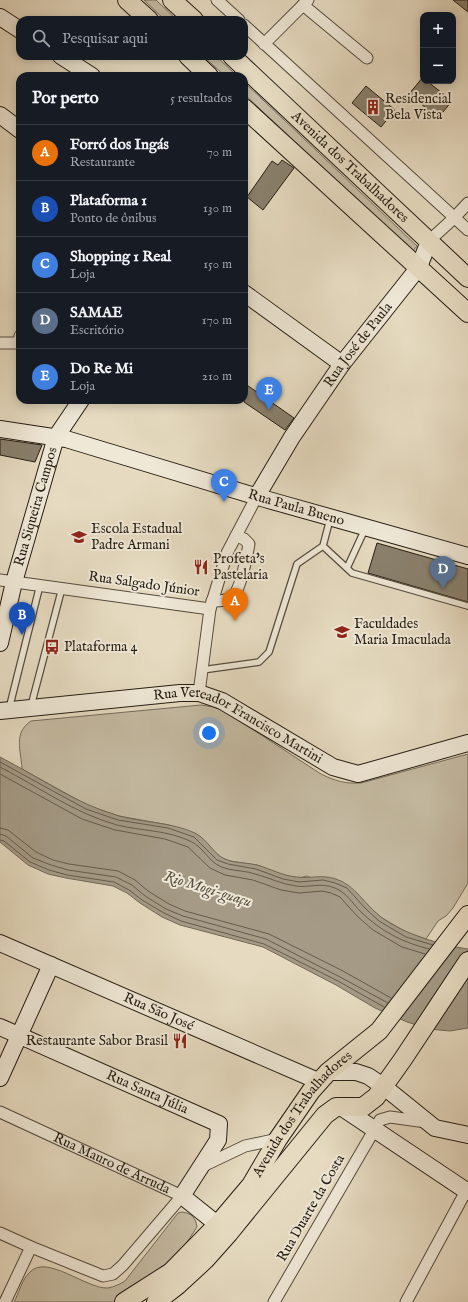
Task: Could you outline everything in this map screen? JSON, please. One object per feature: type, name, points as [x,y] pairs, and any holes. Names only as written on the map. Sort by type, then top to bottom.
[{"type":"main road","points":[[127,0],[145,16]]},
{"type":"main road","points":[[172,0],[190,16]]},
{"type":"main road","points":[[0,17],[16,27]]},
{"type":"main road","points":[[67,60],[86,72]]},
{"type":"main road","points":[[192,60],[205,72]]},
{"type":"main road","name":"Avenida dos Trabalhadores","points":[[236,60],[468,278]]},
{"type":"main road","name":"Avenida dos Trabalhadores","points":[[248,112],[468,313]]},
{"type":"main road","points":[[0,115],[16,127]]},
{"type":"main road","name":"Rua José de Paula","points":[[257,496],[292,437],[342,364],[419,267],[429,241]]},
{"type":"main road","points":[[248,296],[342,364]]},
{"type":"main road","name":"Rua Siqueira Campos","points":[[0,644],[7,581],[56,437],[78,404]]},
{"type":"main road","name":"Rua Paula Bueno","points":[[0,428],[56,437],[468,556]]},
{"type":"main road","name":"Rua Vereador Francisco Martini","points":[[5,711],[180,693],[199,693],[222,701],[333,767],[358,774],[468,743]]},
{"type":"main road","name":"Avenida dos Trabalhadores","points":[[156,1302],[178,1285],[205,1260],[223,1228],[264,1165],[278,1139],[311,1091],[323,1077],[379,1031],[468,915]]},
{"type":"main road","name":"Rua São José","points":[[0,943],[323,1077]]},
{"type":"main road","name":"Avenida dos Trabalhadores","points":[[124,1302],[171,1272],[223,1228],[325,1115],[336,1107],[363,1107],[370,1103],[376,1097],[468,961]]},
{"type":"main road","points":[[0,1078],[51,965]]},
{"type":"main road","name":"Rua Santa Júlia","points":[[0,1027],[219,1124],[218,1140],[182,1196]]},
{"type":"main road","points":[[323,1077],[356,1072],[368,1076],[383,1086],[435,1128],[468,1135]]},
{"type":"main road","points":[[341,1107],[467,1192]]},
{"type":"main road","name":"Rua Mauro de Arruda","points":[[182,1196],[223,1228]]},
{"type":"street","points":[[217,0],[234,16]]},
{"type":"street","points":[[264,44],[306,2],[367,58]]},
{"type":"street","points":[[248,29],[468,230]]},
{"type":"street","name":"Rua José de Paula","points":[[429,241],[468,203]]},
{"type":"street","points":[[0,343],[16,343]]},
{"type":"street","name":"Rua Salgado Júnior","points":[[7,581],[211,605],[227,553],[257,496]]},
{"type":"street","points":[[199,693],[211,605],[235,595],[241,579],[249,544],[244,539],[236,536]]},
{"type":"street","name":"Rua Mauro de Arruda","points":[[0,1112],[182,1196]]},
{"type":"street","name":"Rua Duarte da Costa","points":[[274,1302],[380,1120],[390,1117],[428,1122]]},
{"type":"street","points":[[200,1168],[246,1146],[278,1139]]},
{"type":"street","points":[[406,1302],[467,1192]]},
{"type":"street","points":[[0,1233],[103,1276],[113,1274],[182,1196]]},
{"type":"street","points":[[5,1302],[31,1247]]},
{"type":"lane","points":[[202,670],[259,662],[269,652],[297,564],[323,546],[331,517]]},
{"type":"lane","points":[[346,568],[366,527]]},
{"type":"lane","points":[[323,546],[352,574],[468,606]]},
{"type":"lane","points":[[5,711],[40,585]]},
{"type":"lane","points":[[31,708],[62,588]]},
{"type":"shaded area","points":[[144,0],[156,0],[173,16],[161,16]]},
{"type":"shaded area","points":[[207,60],[220,60],[233,72],[221,72]]},
{"type":"shaded area","points":[[248,86],[417,246],[412,252],[248,98]]},
{"type":"shaded area","points":[[201,705],[214,707],[226,712],[321,774],[345,782],[361,783],[468,754],[468,883],[453,908],[446,916],[438,921],[426,939],[408,933],[382,918],[367,905],[307,876],[299,878],[283,875],[257,865],[230,861],[220,857],[196,834],[169,825],[119,816],[87,805],[22,769],[19,742],[20,736],[25,726],[31,721]]},
{"type":"shaded area","points":[[182,1212],[192,1216],[196,1221],[197,1227],[168,1271],[121,1302],[14,1302],[27,1275],[37,1268],[46,1267],[56,1269],[99,1287],[108,1288],[125,1281],[178,1213]]},
{"type":"water","name":"Rio Mogi-guaçu","points":[[0,757],[88,805],[103,811],[128,818],[186,829],[195,833],[224,859],[257,865],[292,876],[326,877],[336,879],[349,886],[375,912],[400,929],[434,942],[468,949],[468,1028],[450,1031],[429,1029],[407,1022],[375,1008],[336,985],[263,947],[180,925],[162,917],[127,893],[113,886],[48,874],[28,865],[0,842]]},
{"type":"building","points":[[453,0],[468,0],[468,12]]},
{"type":"building","name":"Residencial Bela Vista","points":[[420,81],[420,84],[431,84],[452,101],[438,118],[409,94]]},
{"type":"building","name":"Residencial Bela Vista","points":[[366,86],[395,110],[381,127],[352,103]]},
{"type":"building","points":[[282,160],[294,168],[263,210],[248,198],[248,196],[272,161],[278,165]]},
{"type":"building","points":[[248,386],[294,418],[285,430],[247,404]]},
{"type":"building","points":[[0,439],[42,445],[35,462],[0,455]]},
{"type":"building","points":[[377,543],[468,569],[468,602],[368,573]]},
{"type":"place","name":"Residencial Bela Vista","points":[[373,107]]},
{"type":"place","name":"Do Re Mi","points":[[269,410]]},
{"type":"place","name":"Shopping 1 Real","points":[[224,502]]},
{"type":"place","name":"Escola Estadual Padre Armani","points":[[79,537]]},
{"type":"place","name":"Profeta's Pastelaria","points":[[201,567]]},
{"type":"place","name":"SAMAE","points":[[443,589]]},
{"type":"place","name":"Forró dos Ingás","points":[[235,621]]},
{"type":"place","name":"Faculdades Maria Imaculada","points":[[342,632]]},
{"type":"place","name":"Plataforma 1","points":[[22,635]]},
{"type":"place","name":"Plataforma 4","points":[[52,647]]},
{"type":"place","name":"Restaurante Sabor Brasil","points":[[180,1041]]}]
